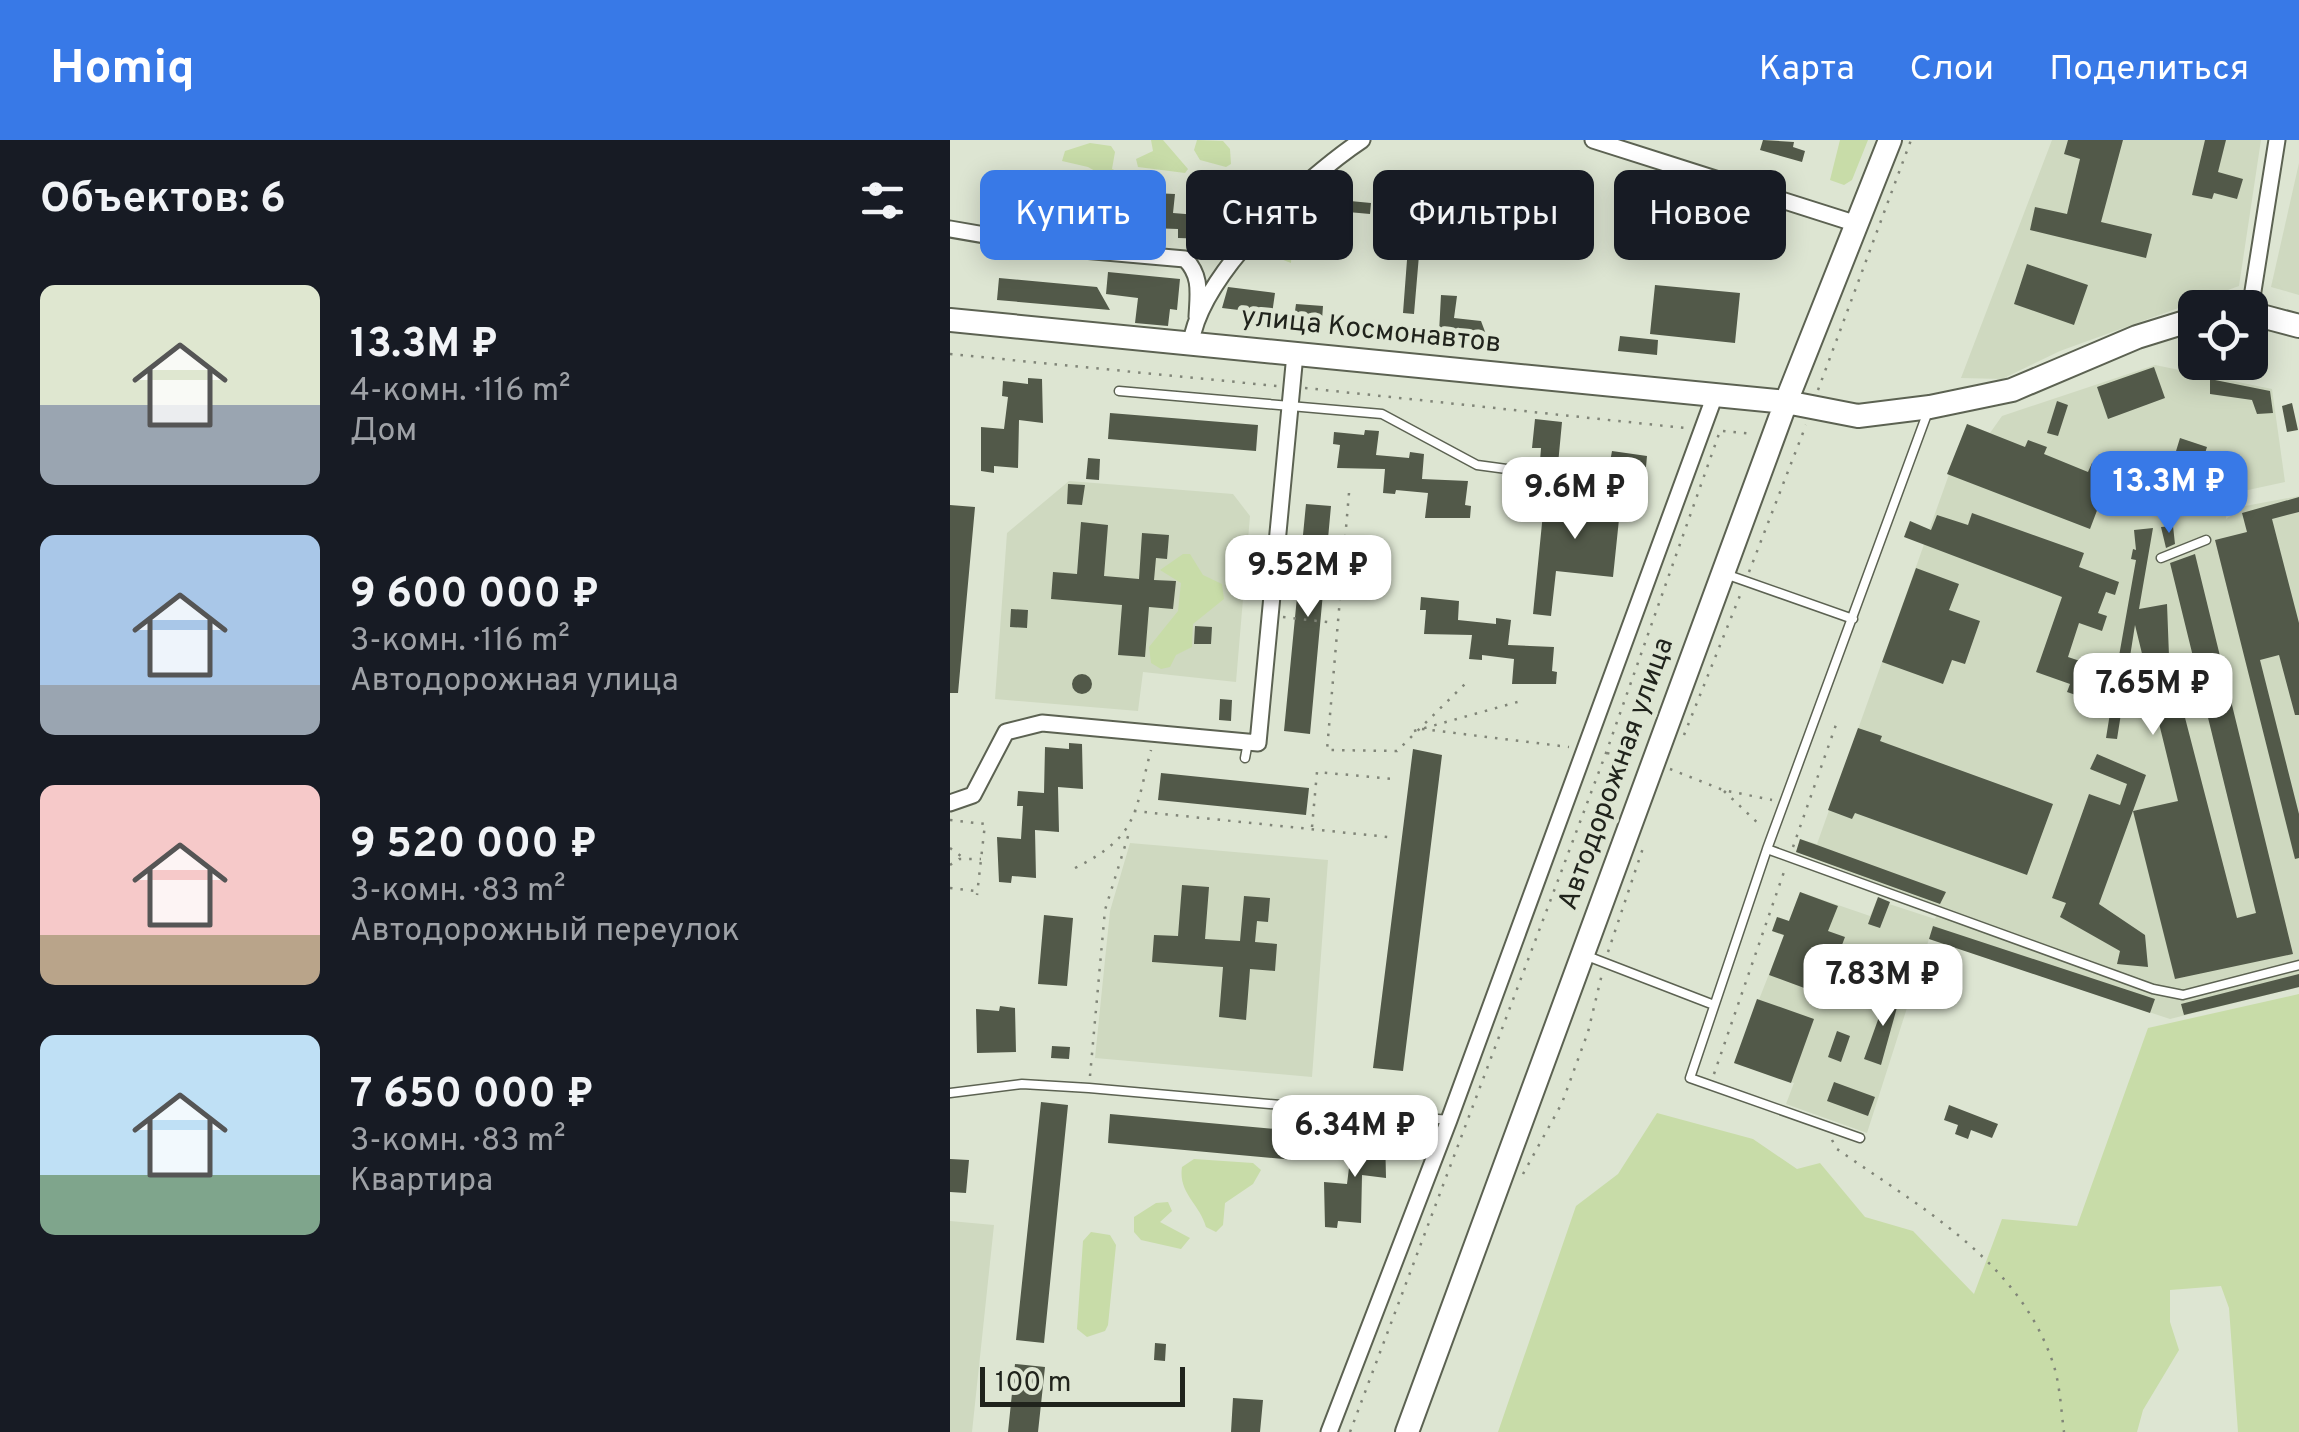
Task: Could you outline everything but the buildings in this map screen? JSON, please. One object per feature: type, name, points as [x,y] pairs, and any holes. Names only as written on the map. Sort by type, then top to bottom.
[{"type":"main road","name":"Автодорожная улица","points":[[1407,1432],[1593,959],[1653,765],[1734,577],[1786,402],[1890,140]]},
{"type":"main road","points":[[2268,317],[2299,326]]},
{"type":"main road","name":"улица Космонавтов","points":[[950,320],[1786,402],[1858,416],[1930,407],[2012,390],[2137,337],[2178,324]]},
{"type":"street","points":[[1196,317],[1230,264],[1316,176],[1362,140]]},
{"type":"street","points":[[1593,140],[1857,224]]},
{"type":"street","points":[[2253,290],[2277,140]]},
{"type":"street","points":[[950,229],[1060,248],[1185,259],[1196,269],[1198,281],[1191,343]]},
{"type":"street","points":[[950,802],[972,796],[1006,732],[1042,723],[1128,738],[1246,750],[1258,742],[1295,354]]},
{"type":"street","name":"Автодорожная улица","points":[[1329,1432],[1450,1120],[1715,396]]},
{"type":"lane","points":[[1119,391],[1382,414],[1477,465],[1514,470]]},
{"type":"lane","points":[[1860,1138],[1690,1078],[1767,849],[1930,407]]},
{"type":"lane","points":[[2160,558],[2206,540]]},
{"type":"lane","points":[[1734,577],[1853,619]]},
{"type":"lane","points":[[1767,849],[2153,989],[2183,995],[2299,965]]},
{"type":"lane","points":[[1593,959],[1714,1005]]},
{"type":"lane","points":[[950,1093],[1022,1084],[1450,1120]]},
{"type":"path","points":[[1678,751],[1734,577],[1813,407],[1912,140]]},
{"type":"path","points":[[950,354],[1702,429]]},
{"type":"path","points":[[1350,1432],[1606,753],[1720,431],[1800,438]]},
{"type":"path","points":[[1349,493],[1327,750],[1397,751],[1413,731],[1469,680]]},
{"type":"path","points":[[1270,616],[1336,623]]},
{"type":"path","points":[[1413,731],[1522,701]]},
{"type":"path","points":[[1710,1085],[1838,718]]},
{"type":"path","points":[[1422,728],[1606,753],[1723,790],[1786,802]]},
{"type":"path","points":[[1089,1088],[1105,910],[1151,748]]},
{"type":"path","points":[[1312,828],[1316,772],[1394,779]]},
{"type":"path","points":[[1723,790],[1772,836]]},
{"type":"path","points":[[1134,811],[1388,838]]},
{"type":"path","points":[[950,820],[985,824],[977,893],[950,888]]},
{"type":"path","points":[[1075,868],[1099,856],[1130,830]]},
{"type":"path","points":[[1518,1186],[1562,1103],[1588,1032],[1593,959],[1646,837]]},
{"type":"path","points":[[950,848],[965,859]]},
{"type":"path","points":[[950,864],[981,859]]},
{"type":"path","points":[[1824,1126],[1837,1150],[1950,1226],[2020,1299],[2054,1366],[2064,1432]]},
{"type":"shaded area","points":[[2052,140],[2261,140],[2239,286],[2228,290],[2178,290],[2178,308],[2060,351],[2002,379],[1961,378]]},
{"type":"shaded area","points":[[2299,163],[2299,295],[2271,287]]},
{"type":"shaded area","points":[[2155,365],[2178,370],[2178,380],[2228,380],[2272,389],[2285,482],[2225,495],[2226,519],[2245,506],[2299,496],[2299,987],[2170,1019],[1929,939],[1867,1133],[1786,1104],[1794,1083],[1734,1063],[1784,936],[1772,931],[1777,917],[1789,921],[1800,892],[1870,916],[1877,900],[1935,919],[1939,907],[1796,852],[1800,839],[1817,844],[1967,424],[1990,433],[2002,416]]},
{"type":"shaded area","points":[[1069,481],[1233,494],[1250,516],[1236,682],[1143,672],[1138,711],[995,699],[1007,533]]},
{"type":"shaded area","points":[[1130,843],[1328,860],[1312,1077],[1095,1058],[1110,911]]},
{"type":"shaded area","points":[[950,1221],[994,1225],[972,1432],[950,1432]]},
{"type":"green space","points":[[1151,140],[1163,140],[1188,169],[1185,173],[1138,167],[1136,159],[1153,151]]},
{"type":"green space","points":[[1197,140],[1223,141],[1230,149],[1231,164],[1226,167],[1200,160],[1194,150]]},
{"type":"green space","points":[[1840,140],[1868,140],[1852,180],[1844,185],[1830,180]]},
{"type":"green space","points":[[1090,143],[1111,146],[1115,152],[1114,170],[1093,170],[1062,161],[1065,151]]},
{"type":"green space","points":[[1183,554],[1190,554],[1203,575],[1222,584],[1224,599],[1193,624],[1192,647],[1176,655],[1170,667],[1161,669],[1151,663],[1149,647],[1178,611],[1181,583],[1160,570]]},
{"type":"green space","points":[[2299,994],[2299,1432],[2238,1432],[2229,1308],[2221,1286],[2170,1290],[2170,1322],[2179,1350],[2143,1410],[2137,1432],[1498,1432],[1576,1206],[1618,1174],[1657,1113],[1753,1139],[1797,1169],[1820,1163],[1865,1217],[1913,1231],[1974,1294],[2002,1219],[2077,1226],[2148,1028]]},
{"type":"green space","points":[[1194,1159],[1253,1163],[1261,1170],[1253,1184],[1225,1203],[1223,1225],[1216,1232],[1206,1227],[1183,1184],[1182,1167]]},
{"type":"green space","points":[[1168,1202],[1172,1211],[1160,1222],[1190,1238],[1181,1249],[1141,1240],[1134,1232],[1134,1217],[1156,1203]]},
{"type":"green space","points":[[1091,1232],[1110,1235],[1116,1245],[1108,1325],[1105,1331],[1087,1337],[1077,1329],[1083,1241]]}]
